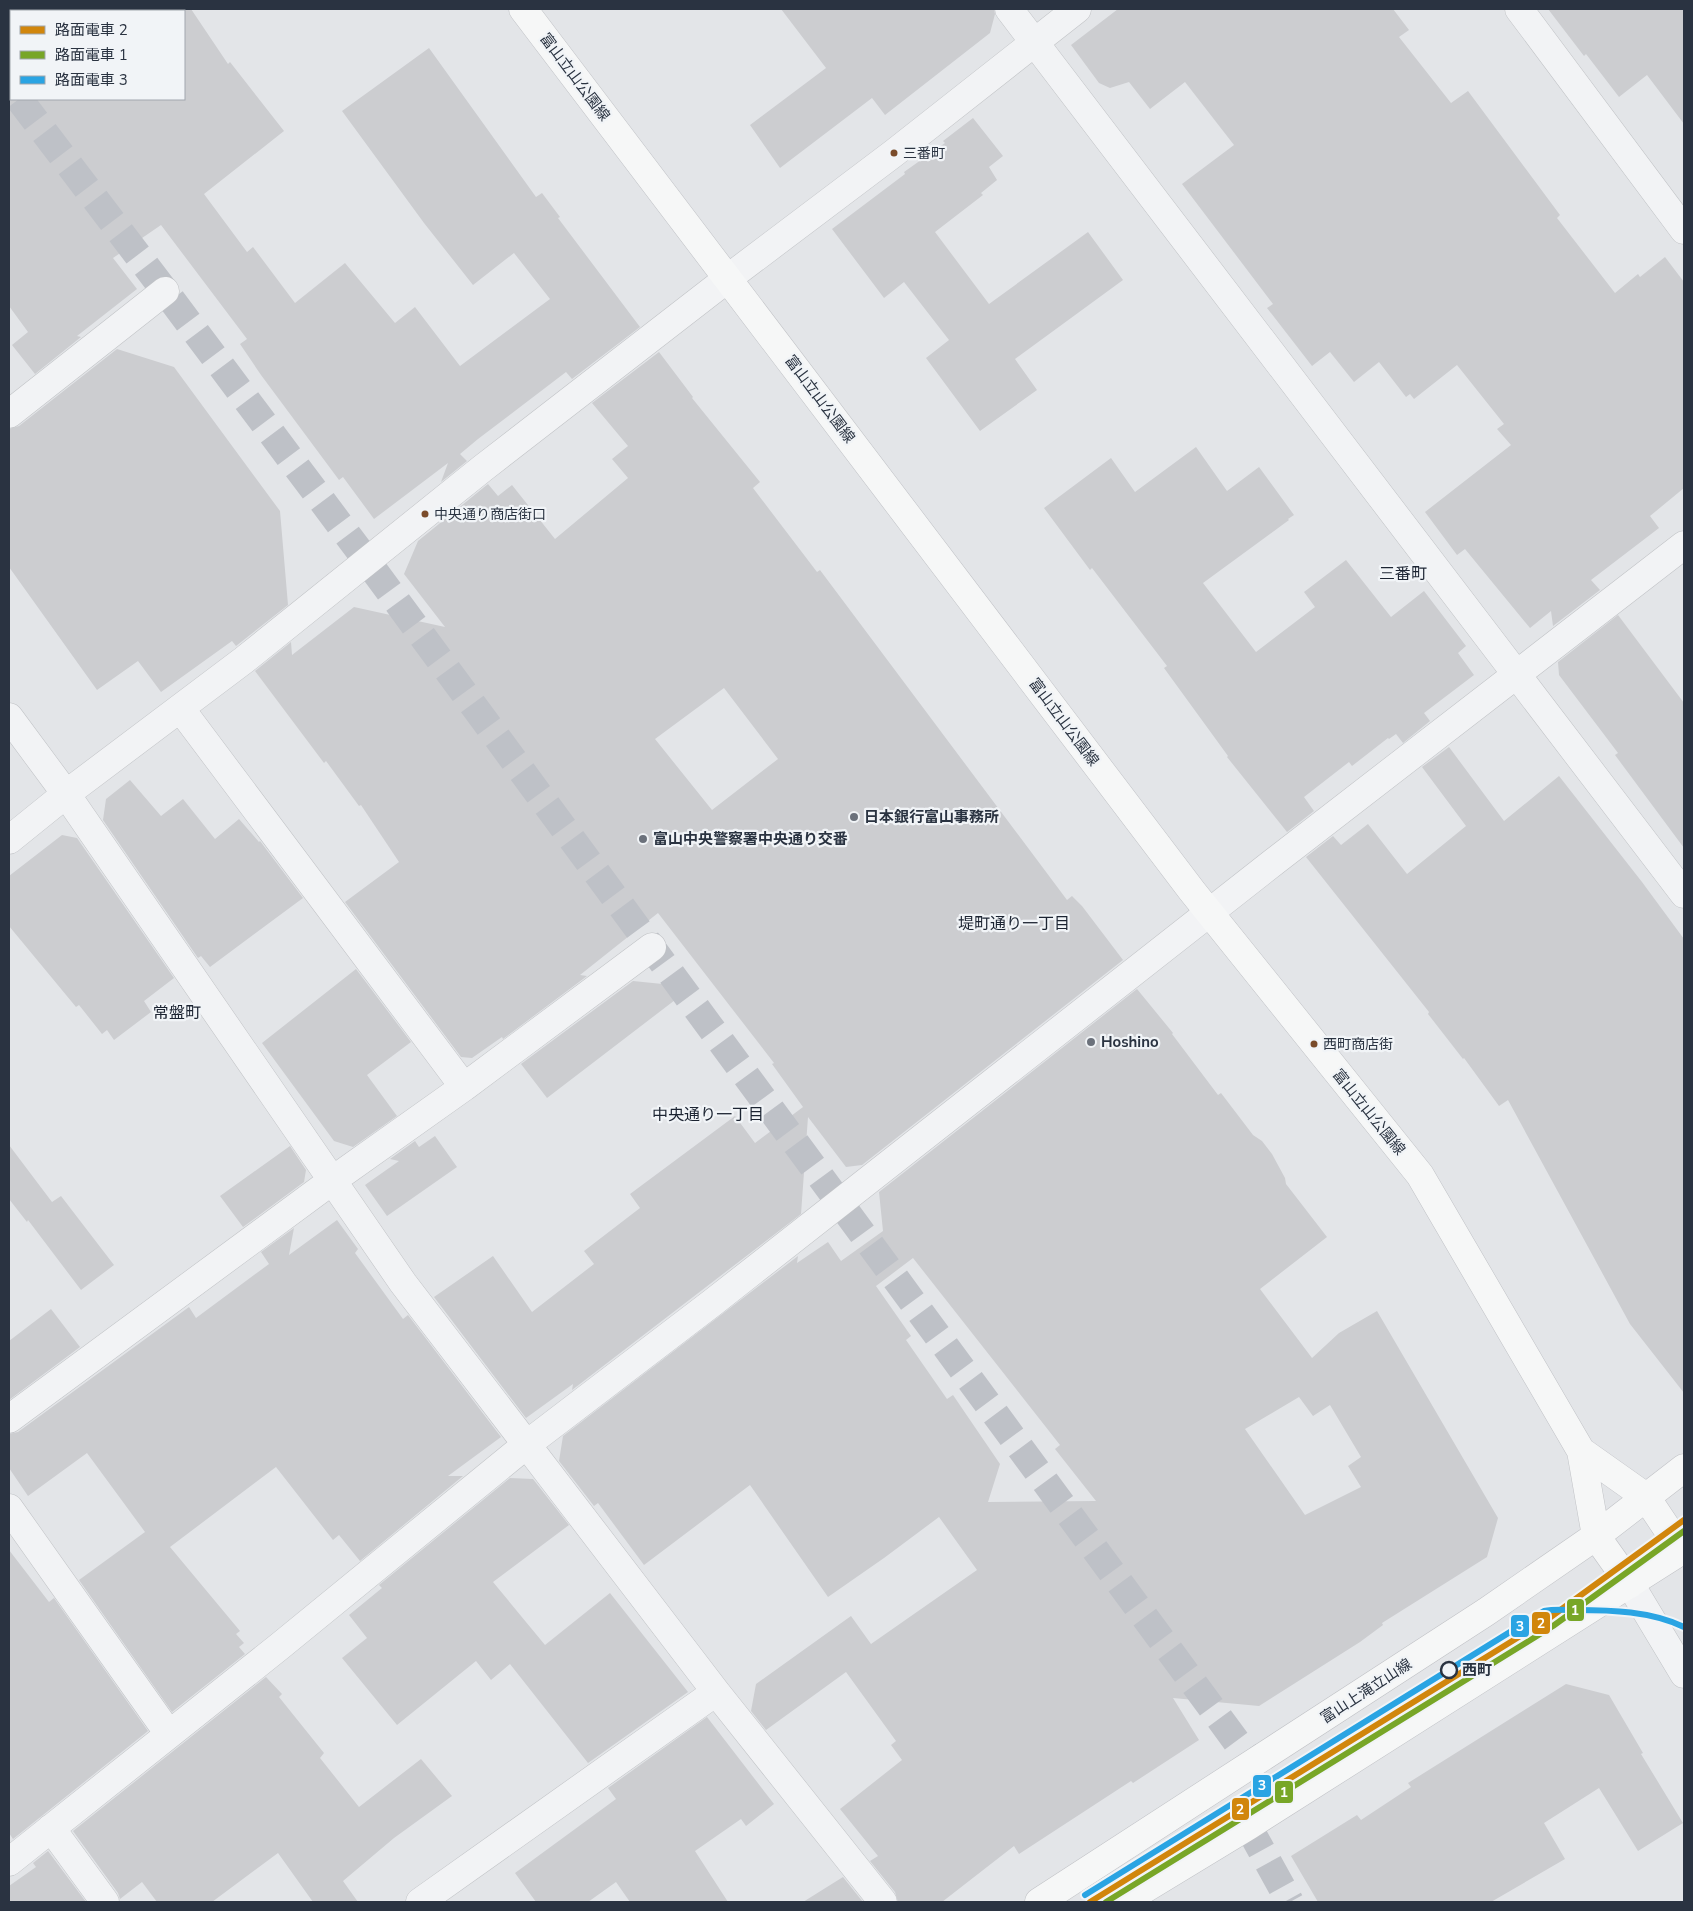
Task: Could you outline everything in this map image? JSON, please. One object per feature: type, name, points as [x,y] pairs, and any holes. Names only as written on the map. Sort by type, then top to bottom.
[{"type":"main road","name":"富山立山公園線","points":[[523,9],[1209,913],[1420,1175],[1581,1451],[1596,1536],[1630,1584]]},
{"type":"main road","name":"富山立山公園線","points":[[1581,1451],[1646,1497],[1684,1552]]},
{"type":"main road","name":"富山上滝立山線","points":[[1039,1902],[1478,1618],[1596,1536],[1684,1468]]},
{"type":"main road","points":[[1123,1902],[1248,1826],[1630,1584],[1684,1552]]},
{"type":"street","points":[[1009,9],[1684,894]]},
{"type":"street","points":[[9,840],[66,794],[244,660],[446,497],[1077,9]]},
{"type":"street","points":[[1518,9],[1684,230]]},
{"type":"street","points":[[9,414],[166,291]]},
{"type":"street","points":[[9,1862],[280,1646],[526,1445],[712,1303],[1209,913],[1684,545]]},
{"type":"street","points":[[180,708],[464,1086]]},
{"type":"street","points":[[9,717],[66,794],[403,1283],[716,1692],[883,1902]]},
{"type":"street","points":[[9,1419],[652,947]]},
{"type":"street","points":[[9,1508],[169,1734]]},
{"type":"street","points":[[1630,1584],[1684,1674]]},
{"type":"street","points":[[420,1902],[716,1692]]},
{"type":"street","points":[[51,1828],[105,1902]]},
{"type":"building","points":[[191,9],[228,64],[230,62],[284,131],[204,194],[247,252],[253,247],[295,303],[345,263],[395,323],[415,307],[460,366],[550,299],[514,253],[473,285],[424,223],[342,111],[429,48],[536,197],[542,193],[560,217],[558,218],[640,327],[572,379],[566,372],[478,439],[460,454],[467,461],[441,482],[448,463],[374,519],[343,477],[339,480],[261,375],[240,344],[247,339],[161,225],[113,258],[137,289],[77,336],[81,337],[35,374],[12,345],[28,332],[9,306],[9,99],[185,100],[184,10]]},
{"type":"building","points":[[781,9],[994,9],[995,14],[990,33],[885,115],[872,98],[780,168],[750,125],[826,68]]},
{"type":"building","points":[[1118,9],[1393,9],[1409,30],[1399,37],[1451,103],[1468,91],[1560,215],[1557,218],[1615,293],[1638,274],[1640,277],[1665,257],[1684,282],[1684,488],[1650,516],[1659,528],[1591,580],[1600,590],[1553,626],[1551,611],[1530,628],[1465,549],[1457,555],[1425,512],[1511,445],[1497,429],[1504,424],[1457,365],[1414,399],[1410,394],[1406,397],[1379,362],[1354,382],[1330,352],[1312,366],[1267,308],[1273,304],[1182,184],[1234,145],[1185,82],[1150,109],[1129,82],[1110,88],[1099,83],[1071,45]]},
{"type":"building","points":[[1548,9],[1684,9],[1684,124],[1647,75],[1619,97]]},
{"type":"building","points":[[973,118],[1003,156],[989,167],[997,180],[981,193],[983,195],[935,232],[989,304],[1088,232],[1123,280],[1015,359],[1037,390],[980,431],[926,358],[949,340],[904,282],[884,298],[832,229],[905,174],[904,172],[945,143],[943,141]]},
{"type":"building","points":[[117,349],[174,367],[280,511],[288,605],[236,646],[232,641],[161,692],[138,661],[97,690],[9,567],[9,429],[19,426]]},
{"type":"building","points":[[659,352],[692,398],[760,482],[753,488],[817,572],[820,570],[1067,900],[1072,896],[1082,906],[1123,960],[862,1165],[846,1167],[808,1117],[801,1214],[572,1390],[573,1384],[526,1418],[434,1297],[493,1256],[532,1312],[594,1264],[584,1251],[640,1208],[630,1194],[735,1116],[755,1143],[803,1107],[772,1064],[774,1063],[658,913],[580,975],[587,976],[503,1039],[502,1037],[472,1058],[461,1057],[345,902],[399,862],[361,805],[359,806],[326,761],[324,763],[255,671],[291,642],[292,655],[354,607],[445,627],[404,574],[418,541],[488,484],[498,496],[512,485],[555,539],[628,478],[612,459],[628,446],[592,403]],"holes":[[[724,688],[778,759],[712,810],[655,739]]]},
{"type":"building","points":[[1196,447],[1227,491],[1259,467],[1294,515],[1203,583],[1256,652],[1315,607],[1304,592],[1346,560],[1391,617],[1424,591],[1466,646],[1458,653],[1474,675],[1424,713],[1430,721],[1403,743],[1396,734],[1388,738],[1352,766],[1349,762],[1304,797],[1314,811],[1287,832],[1227,757],[1164,668],[1167,666],[1092,568],[1090,570],[1044,508],[1111,458],[1135,492]]},
{"type":"building","points":[[1618,615],[1684,703],[1684,848],[1615,755],[1618,753],[1559,675],[1558,662]]},
{"type":"building","points":[[1449,747],[1504,821],[1559,776],[1684,939],[1684,1393],[1630,1324],[1508,1100],[1499,1106],[1464,1058],[1428,1014],[1429,1012],[1306,857],[1333,836],[1341,845],[1368,824],[1407,874],[1466,826],[1422,767]]},
{"type":"building","points":[[130,780],[161,816],[183,799],[215,839],[239,819],[260,841],[303,898],[210,967],[201,956],[198,958],[103,820],[106,799]]},
{"type":"building","points":[[62,835],[77,838],[174,978],[144,1001],[151,1012],[114,1040],[107,1030],[102,1034],[79,1005],[76,1007],[9,926],[9,876]]},
{"type":"building","points":[[356,969],[411,1042],[367,1075],[397,1116],[353,1147],[334,1141],[262,1043]]},
{"type":"building","points":[[633,981],[692,987],[547,1098],[521,1064]]},
{"type":"building","points":[[1137,989],[1173,1033],[1218,1095],[1221,1093],[1253,1135],[1262,1141],[1272,1154],[1285,1178],[1286,1184],[1327,1237],[1260,1289],[1312,1358],[1339,1333],[1377,1311],[1498,1518],[1487,1557],[1382,1623],[1383,1625],[1360,1642],[1259,1706],[1173,1698],[1199,1740],[1133,1783],[1131,1781],[1019,1854],[1014,1846],[942,1902],[898,1902],[895,1892],[870,1861],[878,1856],[840,1809],[902,1760],[891,1745],[896,1741],[846,1672],[766,1730],[751,1711],[756,1684],[851,1616],[871,1644],[977,1570],[939,1517],[828,1597],[750,1485],[644,1565],[598,1503],[594,1506],[559,1461],[563,1436],[798,1256],[797,1263],[828,1242],[841,1261],[883,1231],[879,1192]],"holes":[[[913,1258],[1060,1445],[1055,1449],[1096,1501],[988,1502],[1000,1464],[953,1395],[947,1399],[906,1340],[911,1336],[876,1286]],[[1299,1397],[1313,1416],[1330,1405],[1361,1457],[1348,1466],[1361,1487],[1305,1515],[1245,1429]]]},
{"type":"building","points":[[435,1136],[457,1167],[387,1216],[365,1185],[399,1161],[390,1159],[415,1141],[419,1147]]},
{"type":"building","points":[[9,1145],[52,1202],[61,1196],[114,1265],[81,1290],[28,1220],[27,1222],[9,1199]]},
{"type":"building","points":[[290,1146],[306,1170],[304,1182],[243,1227],[220,1196]]},
{"type":"building","points":[[337,1220],[358,1249],[355,1253],[403,1319],[408,1315],[501,1437],[448,1476],[463,1476],[360,1561],[339,1535],[333,1540],[276,1467],[170,1547],[240,1631],[236,1634],[244,1643],[239,1647],[245,1654],[172,1712],[79,1580],[145,1532],[87,1453],[28,1496],[9,1468],[9,1434],[18,1432],[189,1307],[196,1318],[269,1264],[261,1252],[294,1228],[289,1255]]},
{"type":"building","points":[[51,1309],[80,1347],[9,1400],[9,1341]]},
{"type":"building","points":[[510,1478],[533,1479],[569,1525],[493,1582],[545,1645],[610,1593],[688,1692],[588,1763],[510,1664],[491,1680],[476,1661],[397,1725],[342,1658],[367,1638],[349,1615],[382,1588],[379,1585]]},
{"type":"building","points":[[9,1550],[49,1602],[54,1598],[148,1731],[13,1839],[9,1833]]},
{"type":"building","points":[[266,1677],[282,1694],[279,1697],[324,1753],[320,1758],[359,1807],[421,1759],[452,1796],[394,1838],[343,1881],[358,1902],[313,1902],[278,1853],[212,1902],[157,1902],[142,1882],[120,1899],[118,1893],[73,1831]]},
{"type":"building","points":[[1566,1684],[1609,1695],[1643,1753],[1641,1754],[1683,1823],[1638,1851],[1599,1788],[1544,1823],[1565,1859],[1491,1902],[1318,1902],[1291,1856],[1357,1815],[1361,1820],[1411,1787],[1408,1783]]},
{"type":"building","points":[[707,1717],[774,1804],[746,1826],[741,1819],[695,1851],[728,1902],[630,1902],[616,1882],[588,1902],[536,1902],[515,1873],[616,1799],[608,1788]]},
{"type":"building","points":[[48,1851],[86,1902],[9,1902],[9,1886],[36,1867],[33,1863]]},
{"type":"building","points":[[843,1877],[863,1902],[803,1902]]},
{"type":"tunnel","points":[[20,100],[367,561],[1253,1764]]},
{"type":"tunnel","points":[[1248,1826],[1290,1902]]},
{"type":"tram line","name":"2","points":[[1090,1902],[1548,1619],[1684,1520]]},
{"type":"tram line","name":"1","points":[[1106,1902],[1553,1626],[1684,1531]]},
{"type":"tram line","name":"3","points":[[1085,1895],[1544,1611],[1589,1610],[1631,1612],[1658,1618],[1684,1627]]},
{"type":"place","name":"三番町","points":[[894,153]]},
{"type":"place","name":"中央通り商店街口","points":[[425,514]]},
{"type":"place","name":"日本銀行富山事務所","points":[[854,817]]},
{"type":"place","name":"富山中央警察署中央通り交番","points":[[643,839]]},
{"type":"place","name":"Hoshino","points":[[1091,1042]]},
{"type":"place","name":"西町商店街","points":[[1314,1044]]},
{"type":"place","name":"西町","points":[[1449,1670]]},
{"type":"district","name":"三番町","points":[[1403,573]]},
{"type":"district","name":"堤町通り一丁目","points":[[1014,923]]},
{"type":"district","name":"常盤町","points":[[177,1012]]},
{"type":"district","name":"中央通り一丁目","points":[[708,1114]]}]
